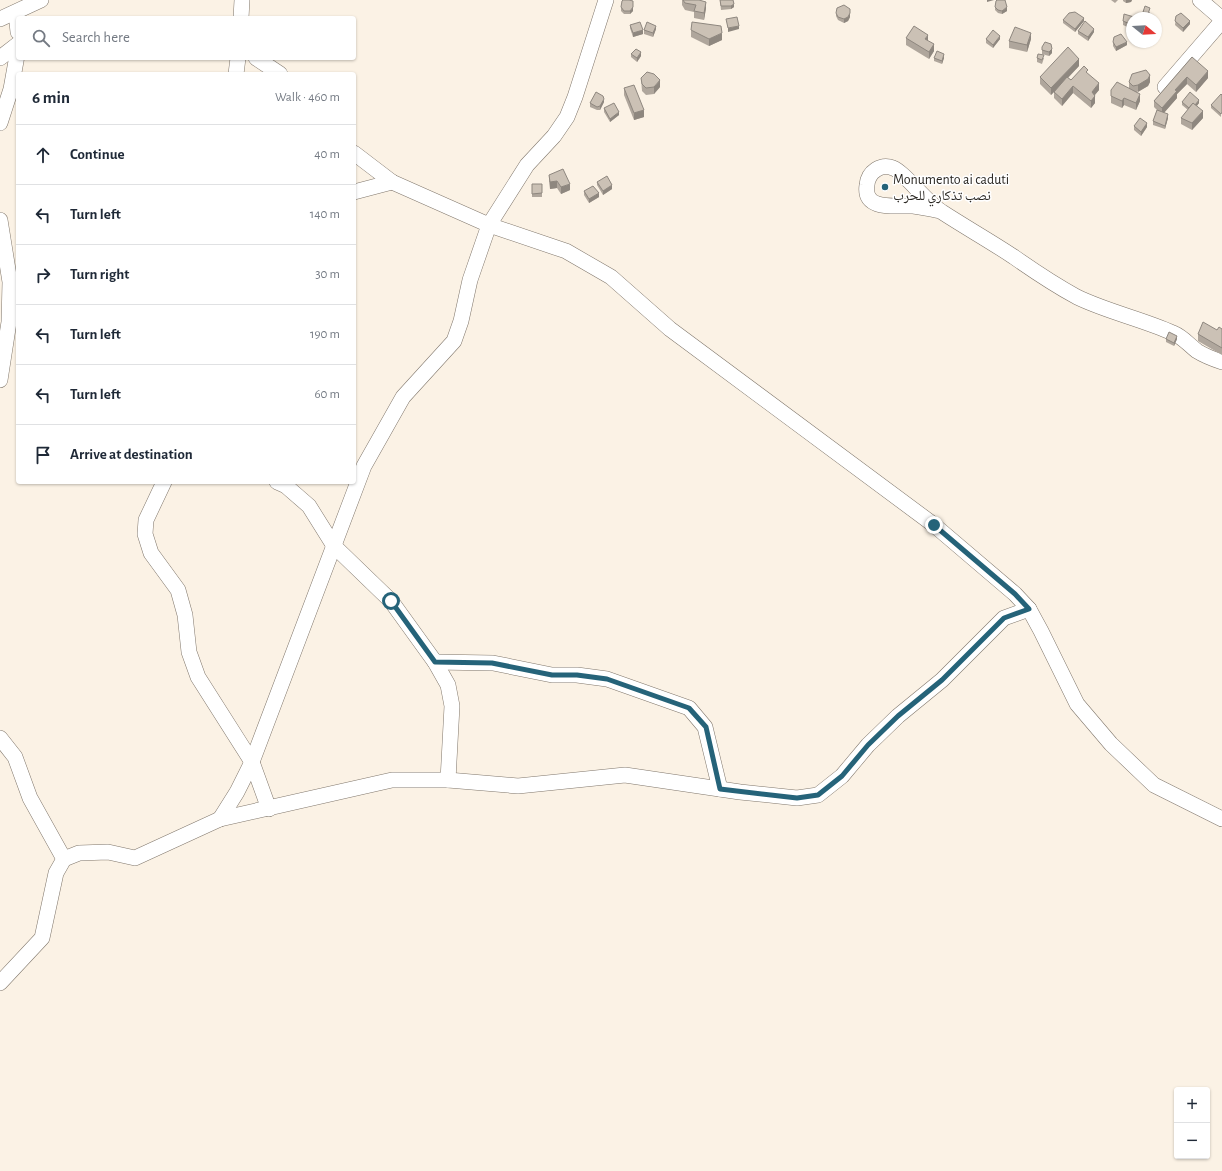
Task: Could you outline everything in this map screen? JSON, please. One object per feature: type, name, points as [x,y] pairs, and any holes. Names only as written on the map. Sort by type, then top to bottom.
[{"type":"street","points":[[0,19],[16,13],[41,0]]},
{"type":"street","points":[[241,16],[242,0]]},
{"type":"street","points":[[220,819],[237,792],[252,762],[364,466],[403,397],[454,340],[461,321],[470,280],[489,225],[527,165],[554,136],[566,117],[575,97],[606,0]]},
{"type":"street","points":[[1165,87],[1222,20],[1200,0]]},
{"type":"street","points":[[0,58],[16,46]]},
{"type":"street","points":[[0,123],[11,89],[16,60]]},
{"type":"street","points":[[236,72],[238,60]]},
{"type":"street","points":[[259,60],[277,72]]},
{"type":"street","points":[[356,155],[392,182],[489,225],[566,251],[611,277],[670,329],[934,525],[1015,594],[1029,609],[1077,704],[1111,744],[1154,785],[1222,819]]},
{"type":"street","points":[[356,191],[392,182]]},
{"type":"street","points":[[940,211],[1013,256],[1041,276],[1077,297],[1105,309],[1175,334],[1197,351],[1222,362]]},
{"type":"street","points":[[0,220],[10,282],[5,305],[9,322],[0,380]]},
{"type":"street","points":[[163,484],[146,520],[145,534],[151,553],[178,590],[185,615],[189,652],[198,677],[252,762],[269,809]]},
{"type":"street","points":[[282,484],[309,506],[334,546],[391,601],[435,662],[448,685],[452,706],[448,780]]},
{"type":"street","points":[[0,983],[42,938],[56,873],[64,859],[79,852],[108,852],[135,858],[220,819],[392,780],[448,780],[518,786],[625,775],[720,789],[797,798],[818,795],[842,776],[873,740],[898,716],[942,680],[1004,618],[1029,609]]},
{"type":"street","points":[[435,662],[492,663],[552,675],[577,675],[607,679],[689,708],[706,727],[720,789]]},
{"type":"street","points":[[0,738],[15,757],[30,798],[64,859]]},
{"type":"building","points":[[623,0],[633,1],[633,7],[630,11],[624,11],[621,7]]},
{"type":"building","points":[[683,0],[699,0],[706,2],[704,13],[694,11],[696,5],[685,3]]},
{"type":"building","points":[[720,0],[733,0],[734,4],[731,6],[721,6]]},
{"type":"building","points":[[997,0],[1005,0],[1007,7],[1002,11],[998,10],[995,7]]},
{"type":"building","points":[[844,5],[850,9],[850,13],[848,17],[844,19],[838,17],[836,13],[837,8]]},
{"type":"building","points":[[1145,6],[1150,8],[1149,12],[1143,12]]},
{"type":"building","points":[[1075,12],[1084,18],[1075,29],[1063,20],[1069,13]]},
{"type":"building","points":[[1181,13],[1190,21],[1183,28],[1175,21],[1176,16]]},
{"type":"building","points":[[1124,14],[1126,15],[1126,22],[1123,21]]},
{"type":"building","points":[[737,17],[739,26],[728,28],[726,19]]},
{"type":"building","points":[[1085,21],[1094,29],[1088,37],[1078,31]]},
{"type":"building","points":[[640,22],[643,30],[633,33],[630,25]]},
{"type":"building","points":[[647,22],[656,26],[653,33],[644,30]]},
{"type":"building","points":[[692,22],[721,26],[722,33],[709,39],[691,30]]},
{"type":"building","points":[[914,26],[928,35],[925,39],[934,44],[929,52],[906,38]]},
{"type":"building","points":[[1015,27],[1031,33],[1027,45],[1009,41]]},
{"type":"building","points":[[993,30],[1000,36],[993,45],[986,39]]},
{"type":"building","points":[[1121,34],[1126,42],[1116,47],[1113,42],[1114,37]]},
{"type":"building","points":[[1045,42],[1051,44],[1052,49],[1049,52],[1042,50]]},
{"type":"building","points":[[1068,47],[1079,59],[1051,88],[1040,77]]},
{"type":"building","points":[[636,49],[641,52],[637,58],[631,54]]},
{"type":"building","points":[[937,51],[944,54],[942,61],[934,58]]},
{"type":"building","points":[[1038,54],[1044,55],[1042,60],[1037,58]]},
{"type":"building","points":[[1192,57],[1208,71],[1196,85],[1187,77],[1162,108],[1154,101]]},
{"type":"building","points":[[1084,66],[1088,70],[1086,72],[1099,83],[1092,92],[1095,96],[1091,101],[1073,86],[1062,99],[1054,92],[1067,77],[1071,80]]},
{"type":"building","points":[[1146,70],[1150,75],[1148,79],[1138,85],[1133,86],[1129,82],[1132,74]]},
{"type":"building","points":[[647,72],[654,74],[660,80],[654,87],[646,88],[642,84],[641,78]]},
{"type":"building","points":[[1117,82],[1140,94],[1136,103],[1124,98],[1122,101],[1111,96],[1111,90]]},
{"type":"building","points":[[634,85],[644,110],[634,113],[624,88]]},
{"type":"building","points":[[596,92],[603,96],[604,99],[600,106],[597,107],[590,103]]},
{"type":"building","points":[[1190,92],[1199,100],[1195,105],[1193,103],[1189,108],[1182,102]]},
{"type":"building","points":[[1221,94],[1222,112],[1221,114],[1211,105]]},
{"type":"building","points":[[614,103],[619,112],[610,119],[604,108]]},
{"type":"building","points":[[1193,103],[1203,111],[1192,123],[1181,118]]},
{"type":"building","points":[[1157,110],[1168,114],[1165,126],[1153,121]]},
{"type":"building","points":[[1140,118],[1147,123],[1141,132],[1134,126]]},
{"type":"building","points":[[563,169],[570,184],[561,187],[557,181],[550,182],[549,175]]},
{"type":"building","points":[[607,176],[612,185],[603,191],[597,182]]},
{"type":"building","points":[[532,184],[542,184],[542,193],[532,194]]},
{"type":"building","points":[[593,186],[599,193],[589,199],[584,191]]},
{"type":"building","points":[[1203,322],[1217,330],[1219,327],[1222,329],[1222,348],[1198,334]]},
{"type":"building","points":[[1169,332],[1177,336],[1174,343],[1166,339]]},
{"type":"place","name":"Monumento ai caduti نصب تذكاري للحرب","points":[[885,187]]},
{"type":"route","points":[[391,601],[435,662],[492,663],[552,675],[577,675],[607,679],[689,708],[706,727],[720,789],[797,798],[818,795],[842,776],[868,745],[898,716],[942,680],[1004,618],[1029,609],[1015,594],[934,525]]}]
